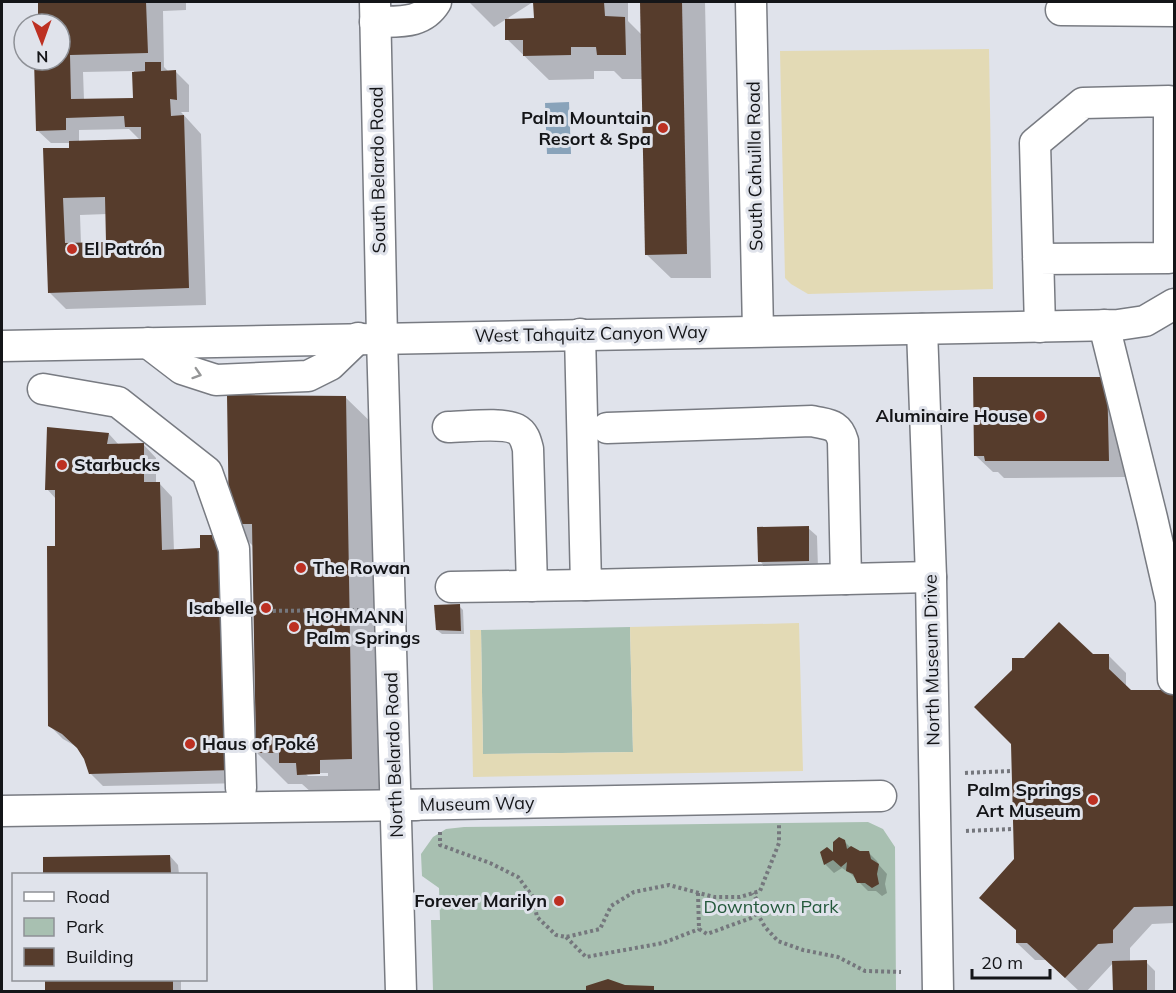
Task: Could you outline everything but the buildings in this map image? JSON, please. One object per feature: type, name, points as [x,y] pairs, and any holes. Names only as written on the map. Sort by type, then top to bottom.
[{"type":"street","points":[[375,12],[415,20],[424,15],[436,2]]},
{"type":"street","name":"South Cahuilla Road","points":[[751,2],[758,331]]},
{"type":"street","points":[[1061,10],[1174,11]]},
{"type":"street","name":"South Belardo Road","points":[[370,338],[375,12]]},
{"type":"street","points":[[1040,327],[1035,143],[1083,103],[1169,101],[1170,258],[1174,304]]},
{"type":"street","points":[[1038,260],[1170,258]]},
{"type":"street","name":"West Tahquitz Canyon Way","points":[[2,346],[1104,326],[1145,321],[1174,304]]},
{"type":"street","points":[[1104,326],[1171,601],[1173,679]]},
{"type":"street","name":"North Museum Drive","points":[[922,329],[931,577],[938,992]]},
{"type":"street","points":[[580,334],[586,585]]},
{"type":"street","points":[[148,343],[182,369],[216,380],[308,376],[330,365],[370,338]]},
{"type":"street","name":"North Belardo Road","points":[[370,338],[396,805],[401,992]]},
{"type":"street","points":[[43,389],[118,402],[207,472],[234,549],[241,788]]},
{"type":"street","points":[[607,428],[812,421],[832,425],[841,432],[843,441],[846,579]]},
{"type":"street","points":[[448,427],[515,428],[524,436],[528,449],[532,585]]},
{"type":"street","points":[[451,587],[931,577]]},
{"type":"street","name":"Museum Way","points":[[2,811],[881,796]]},
{"type":"path","points":[[237,612],[371,609]]},
{"type":"path","points":[[965,773],[1012,771]]},
{"type":"path","points":[[440,804],[440,845],[490,862],[518,877],[533,897],[537,917],[556,935],[566,937],[600,929],[611,906],[634,892],[669,885],[714,897],[740,897],[760,891],[779,843],[779,799]]},
{"type":"path","points":[[966,831],[1013,829]]},
{"type":"path","points":[[699,893],[699,930]]},
{"type":"path","points":[[753,893],[758,902],[757,913],[778,942],[838,957],[866,971],[901,972]]},
{"type":"path","points":[[566,937],[586,957],[663,943],[699,930],[707,934],[751,918],[757,913]]},
{"type":"green space","points":[[630,627],[633,752],[483,754],[481,630]]},
{"type":"green space","name":"Downtown Park","points":[[868,822],[883,829],[895,847],[896,991],[433,991],[431,920],[440,920],[439,888],[422,876],[421,854],[433,837],[446,829]]},
{"type":"sand","points":[[989,49],[993,289],[808,294],[791,284],[785,278],[780,51]]},
{"type":"sand","points":[[799,623],[803,771],[473,777],[470,630],[481,630],[483,754],[633,752],[630,627]]},
{"type":"water","points":[[569,102],[571,154],[547,154],[545,103]]},
{"type":"place","name":"Palm Mountain Resort & Spa","points":[[663,128]]},
{"type":"place","name":"El Patrón","points":[[72,249]]},
{"type":"place","name":"Aluminaire House","points":[[1040,416]]},
{"type":"place","name":"Starbucks","points":[[62,465]]},
{"type":"place","name":"The Rowan","points":[[301,568]]},
{"type":"place","name":"Isabelle","points":[[266,608]]},
{"type":"place","name":"HOHMANN Palm Springs","points":[[294,627]]},
{"type":"place","name":"Haus of Poké","points":[[190,744]]},
{"type":"place","name":"Palm Springs Art Museum","points":[[1093,800]]},
{"type":"place","name":"Forever Marilyn","points":[[559,901]]}]
